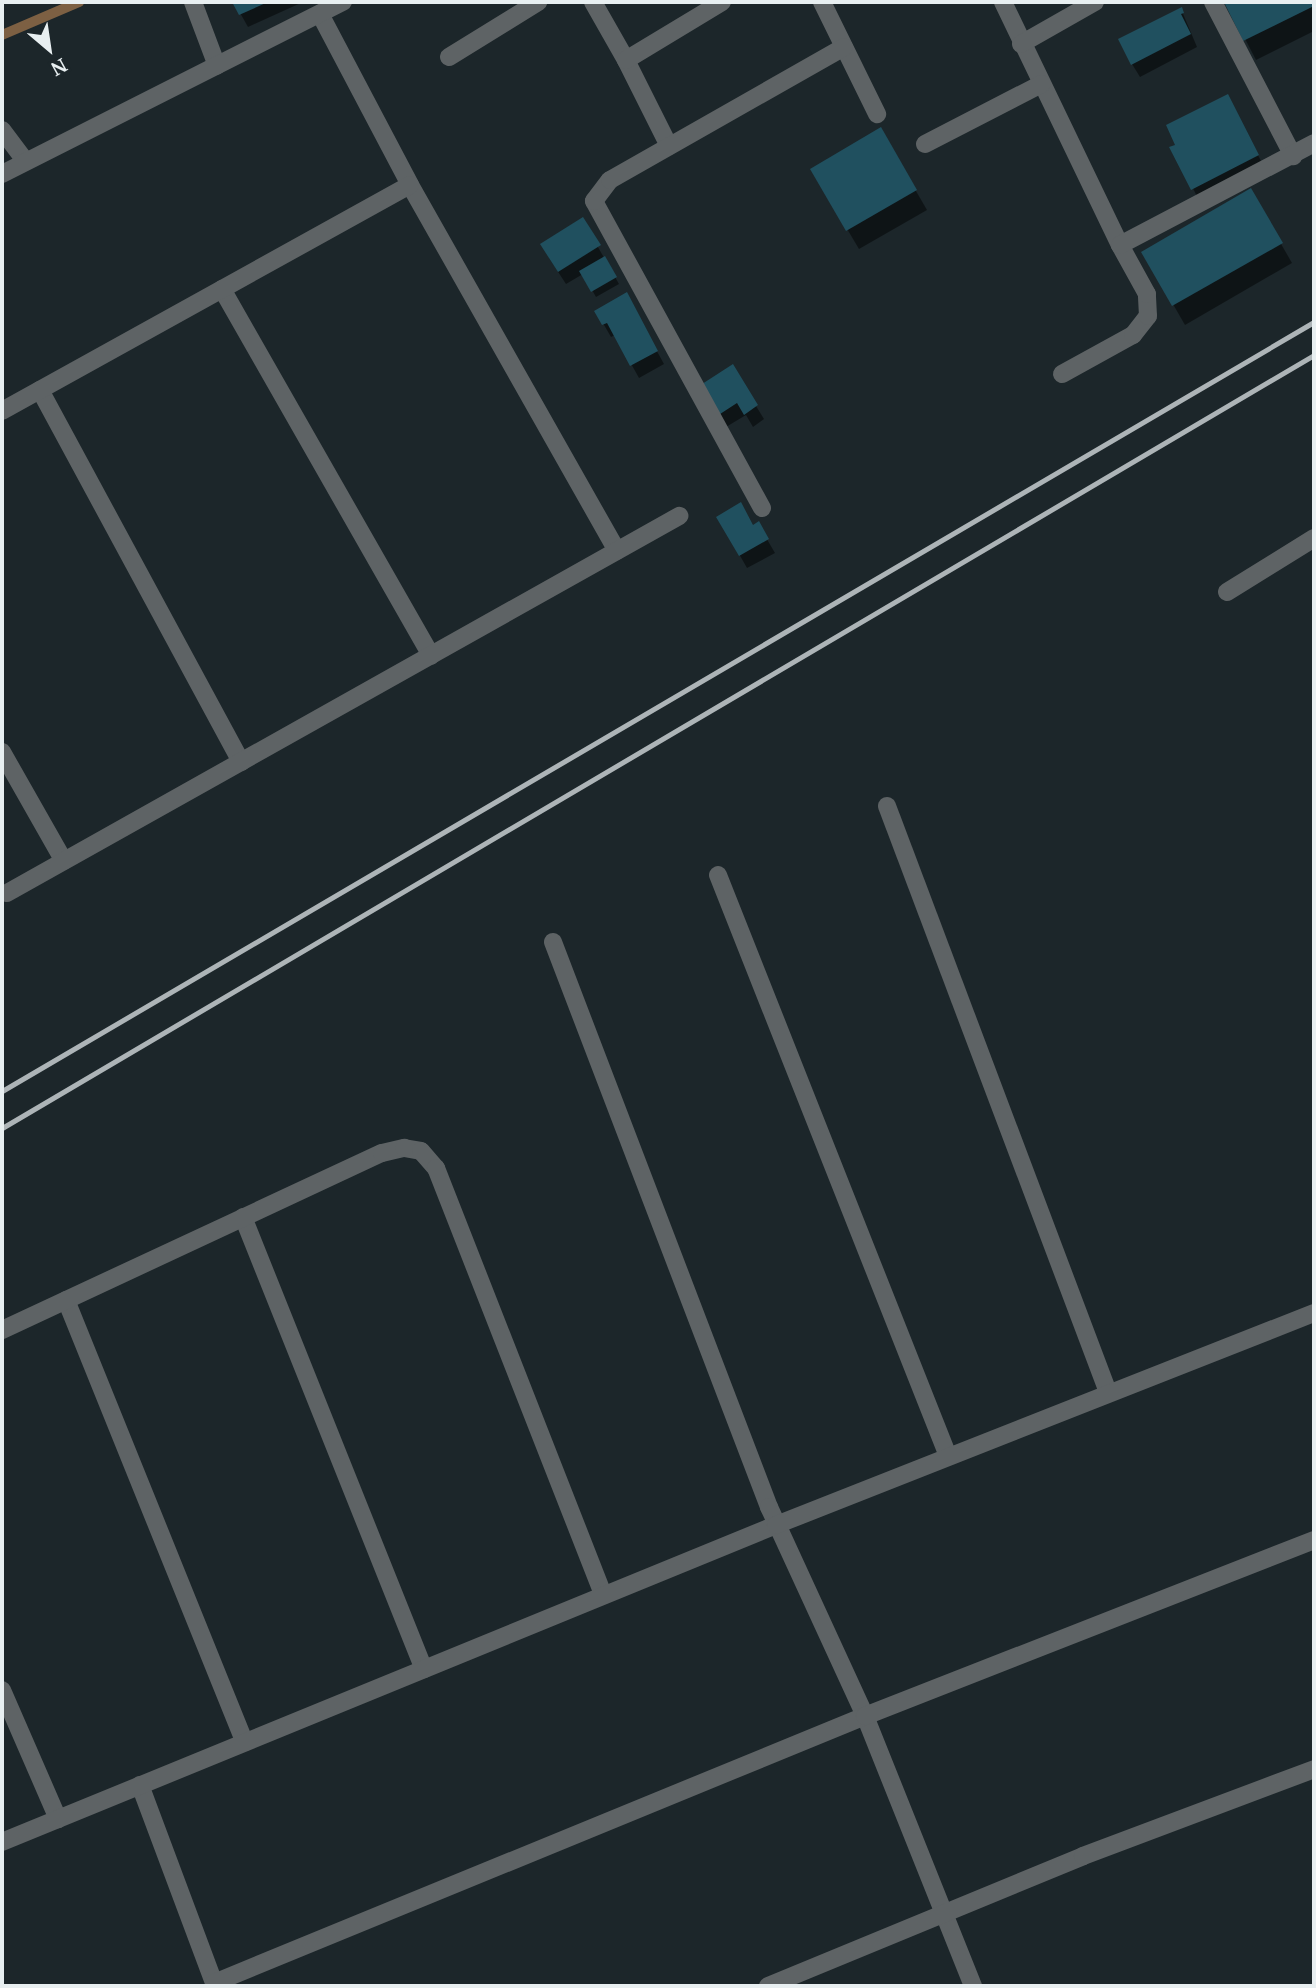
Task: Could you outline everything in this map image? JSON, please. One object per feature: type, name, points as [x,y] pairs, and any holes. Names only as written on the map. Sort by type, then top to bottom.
[{"type":"street","points":[[192,2],[217,66]]},
{"type":"street","points":[[2,174],[343,2]]},
{"type":"street","points":[[449,57],[538,2]]},
{"type":"street","points":[[593,2],[669,146]]},
{"type":"street","points":[[625,60],[722,2]]},
{"type":"street","points":[[822,2],[877,114]]},
{"type":"street","points":[[1003,2],[1120,245],[1147,294],[1148,316],[1133,335],[1062,374]]},
{"type":"street","points":[[1021,44],[1095,2]]},
{"type":"street","points":[[1213,2],[1293,156]]},
{"type":"street","points":[[320,14],[410,185],[617,551]]},
{"type":"street","points":[[762,508],[594,201],[610,180],[844,47]]},
{"type":"street","points":[[925,144],[1041,84]]},
{"type":"street","points":[[2,130],[25,161]]},
{"type":"street","points":[[1120,245],[1314,143]]},
{"type":"street","points":[[2,411],[410,185]]},
{"type":"street","points":[[222,289],[431,656]]},
{"type":"street","points":[[40,390],[241,762]]},
{"type":"street","points":[[7,893],[679,516]]},
{"type":"street","points":[[1227,592],[1314,538]]},
{"type":"street","points":[[2,752],[64,861]]},
{"type":"street","points":[[887,806],[1108,1392]]},
{"type":"street","points":[[718,875],[948,1456]]},
{"type":"street","points":[[553,942],[776,1525],[865,1716],[973,1986]]},
{"type":"street","points":[[2,1330],[382,1153],[404,1148],[421,1151],[436,1168],[603,1595]]},
{"type":"street","points":[[243,1217],[424,1669]]},
{"type":"street","points":[[66,1300],[245,1742]]},
{"type":"street","points":[[2,1842],[776,1525],[1314,1313]]},
{"type":"street","points":[[140,1786],[215,1985],[865,1716],[1314,1539]]},
{"type":"street","points":[[2,1690],[58,1819]]},
{"type":"street","points":[[768,1986],[1083,1856],[1314,1769]]},
{"type":"building","points":[[232,2],[268,2],[239,15]]},
{"type":"building","points":[[1224,2],[1314,2],[1314,6],[1243,41]]},
{"type":"building","points":[[1182,7],[1184,13],[1181,14],[1191,34],[1131,65],[1118,39]]},
{"type":"building","points":[[1228,94],[1259,155],[1191,190],[1169,147],[1175,145],[1166,125]]},
{"type":"building","points":[[881,127],[917,190],[846,231],[810,169]]},
{"type":"building","points":[[1251,188],[1283,243],[1172,306],[1141,252]]},
{"type":"building","points":[[583,217],[601,245],[558,272],[540,244]]},
{"type":"building","points":[[605,256],[617,277],[591,292],[579,271]]},
{"type":"building","points":[[627,292],[658,351],[630,366],[607,323],[602,325],[594,311]]},
{"type":"building","points":[[733,364],[758,405],[744,415],[737,403],[717,416],[699,386]]},
{"type":"building","points":[[741,502],[753,525],[759,521],[769,539],[739,556],[716,517]]},
{"type":"waterway","points":[[2,35],[79,2]]},
{"type":"railway","points":[[2,1091],[1314,322]]},
{"type":"railway","points":[[2,1128],[1314,355]]}]
